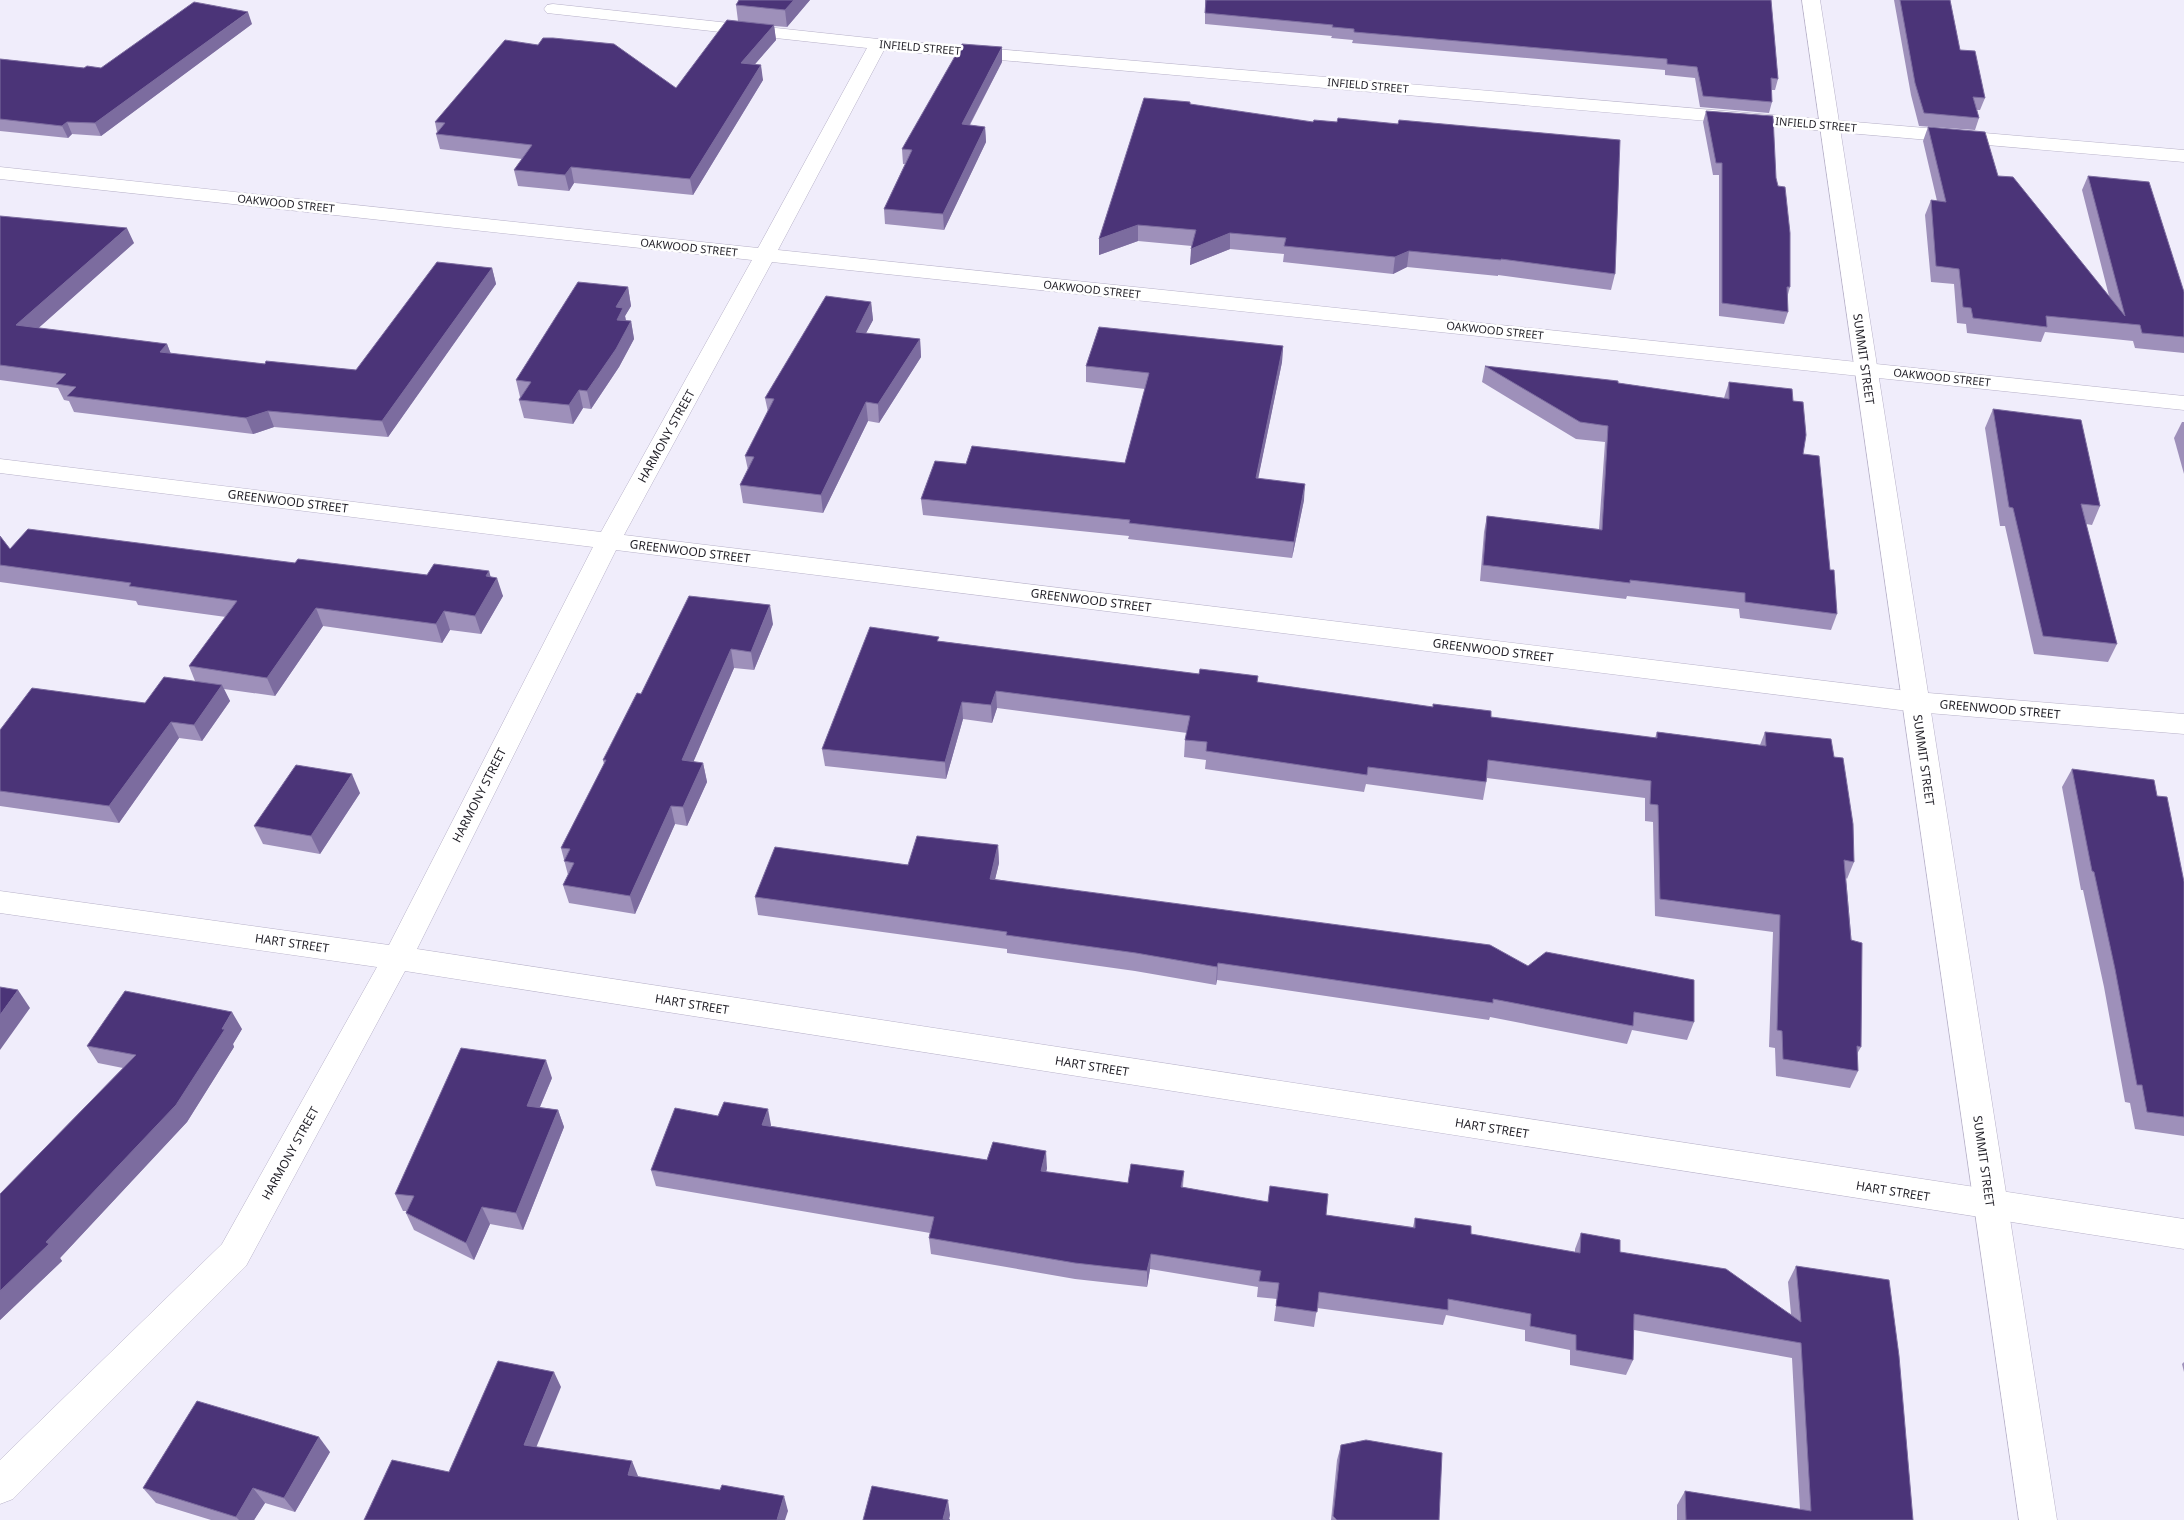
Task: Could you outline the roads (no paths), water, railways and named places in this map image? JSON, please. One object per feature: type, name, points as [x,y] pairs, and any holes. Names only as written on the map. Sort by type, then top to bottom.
[{"type":"street","name":"SUMMIT STREET","points":[[1811,0],[2038,1520]]},
{"type":"street","name":"INFIELD STREET","points":[[553,10],[878,44],[2184,156]]},
{"type":"street","name":"HARMONY STREET","points":[[0,1486],[234,1254],[397,958],[608,541],[878,44]]},
{"type":"street","name":"OAKWOOD STREET","points":[[0,172],[765,255],[2184,402]]},
{"type":"street","name":"GREENWOOD STREET","points":[[0,466],[1916,702],[2184,724]]},
{"type":"street","name":"HART STREET","points":[[0,902],[397,958],[1991,1206],[2184,1234]]}]
